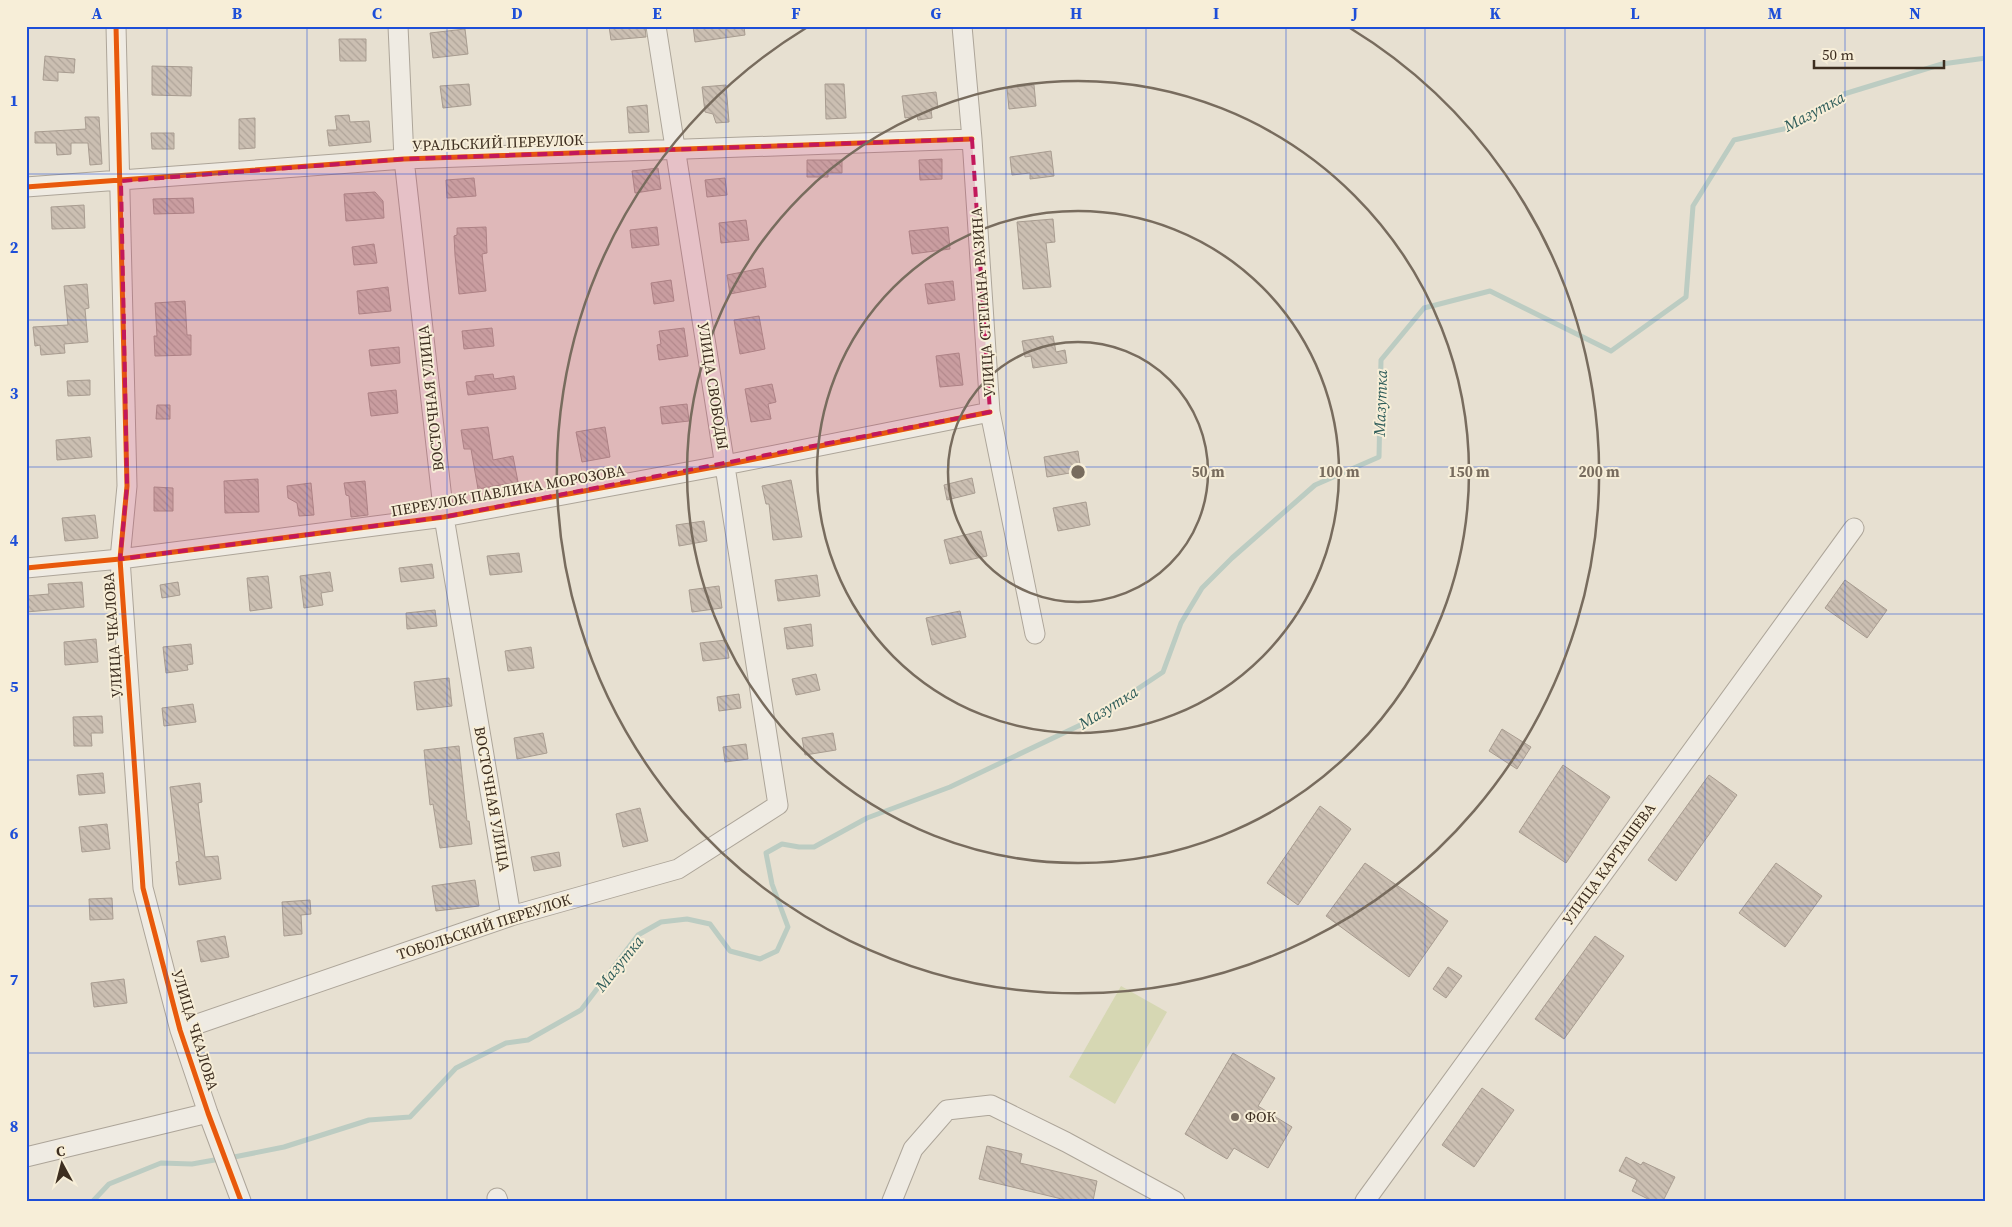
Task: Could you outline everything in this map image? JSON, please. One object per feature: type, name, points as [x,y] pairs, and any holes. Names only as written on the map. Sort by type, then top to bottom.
[{"type":"street","name":"УЛИЦА ЧКАЛОВА","points":[[116,26],[127,486],[120,560],[143,888],[180,1030],[208,1113],[241,1201]]},
{"type":"street","name":"ВОСТОЧНАЯ УЛИЦА","points":[[398,26],[404,159],[444,517],[511,916]]},
{"type":"street","name":"УЛИЦА СВОБОДЫ","points":[[656,26],[677,149],[778,805]]},
{"type":"street","name":"УЛИЦА СТЕПАНА РАЗИНА","points":[[962,26],[972,139],[990,412],[1035,634]]},
{"type":"street","name":"УРАЛЬСКИЙ ПЕРЕУЛОК","points":[[26,187],[404,159],[972,139]]},
{"type":"street","name":"ПЕРЕУЛОК ПАВЛИКА МОРОЗОВА","points":[[26,568],[120,560],[444,517],[725,465],[990,412]]},
{"type":"street","name":"УЛИЦА КАРТАШЕВА","points":[[1365,1201],[1854,528]]},
{"type":"street","name":"ТОБОЛЬСКИЙ ПЕРЕУЛОК","points":[[180,1030],[511,916],[678,869],[778,805]]},
{"type":"street","points":[[892,1201],[913,1148],[947,1110],[991,1105],[1066,1142],[1175,1201]]},
{"type":"street","points":[[26,1157],[208,1113]]},
{"type":"highlighted area","points":[[972,139],[990,412],[444,517],[120,559],[127,486],[121,181],[404,159]]},
{"type":"green space","points":[[1121,986],[1167,1012],[1115,1104],[1069,1077]]},
{"type":"building","points":[[609,26],[645,26],[646,37],[611,40]]},
{"type":"building","points":[[693,26],[744,26],[745,35],[695,42]]},
{"type":"building","points":[[465,29],[468,54],[433,58],[430,33]]},
{"type":"building","points":[[339,39],[366,39],[366,61],[340,61]]},
{"type":"building","points":[[45,56],[75,59],[74,73],[58,72],[58,81],[43,80]]},
{"type":"building","points":[[152,66],[192,67],[191,96],[152,95]]},
{"type":"building","points":[[469,84],[471,105],[443,108],[440,86]]},
{"type":"building","points":[[825,84],[844,84],[846,118],[826,119]]},
{"type":"building","points":[[726,85],[729,122],[716,123],[713,114],[705,112],[702,87]]},
{"type":"building","points":[[1034,85],[1036,106],[1009,109],[1007,88]]},
{"type":"building","points":[[936,92],[938,108],[931,109],[932,118],[918,120],[917,116],[905,118],[902,96]]},
{"type":"building","points":[[647,105],[649,132],[629,133],[627,107]]},
{"type":"building","points":[[349,115],[350,122],[369,121],[371,142],[329,146],[327,130],[337,130],[335,116]]},
{"type":"building","points":[[85,117],[99,117],[102,164],[90,165],[88,143],[71,143],[71,154],[57,155],[56,143],[35,143],[35,132],[86,129]]},
{"type":"building","points":[[255,118],[255,148],[239,149],[239,119]]},
{"type":"building","points":[[151,133],[174,133],[174,149],[152,149]]},
{"type":"building","points":[[1051,151],[1054,176],[1030,179],[1030,173],[1012,175],[1010,157]]},
{"type":"building","points":[[942,159],[942,179],[920,180],[919,160]]},
{"type":"building","points":[[807,160],[842,160],[842,173],[828,173],[828,177],[807,177]]},
{"type":"building","points":[[658,168],[661,189],[635,193],[632,171]]},
{"type":"building","points":[[474,178],[476,196],[447,198],[446,180]]},
{"type":"building","points":[[725,178],[727,195],[707,197],[705,180]]},
{"type":"building","points":[[375,192],[383,201],[384,218],[346,221],[344,194]]},
{"type":"building","points":[[193,198],[194,213],[154,214],[153,199]]},
{"type":"building","points":[[84,205],[85,228],[52,229],[51,207]]},
{"type":"building","points":[[1053,219],[1055,242],[1046,243],[1051,287],[1023,289],[1017,222]]},
{"type":"building","points":[[746,220],[749,240],[721,243],[719,223]]},
{"type":"building","points":[[486,227],[487,253],[482,254],[486,291],[459,294],[454,236],[457,235],[457,228]]},
{"type":"building","points":[[657,227],[659,245],[632,248],[630,230]]},
{"type":"building","points":[[948,227],[950,249],[912,254],[909,231]]},
{"type":"building","points":[[374,244],[377,263],[354,265],[352,247]]},
{"type":"building","points":[[763,268],[766,287],[730,294],[727,275]]},
{"type":"building","points":[[671,280],[674,301],[654,304],[651,283]]},
{"type":"building","points":[[953,281],[955,300],[928,304],[925,284]]},
{"type":"building","points":[[87,284],[89,308],[85,309],[88,342],[64,344],[65,353],[41,355],[40,345],[35,346],[33,327],[68,325],[64,286]]},
{"type":"building","points":[[388,287],[391,311],[359,314],[357,291]]},
{"type":"building","points":[[185,301],[187,335],[191,335],[191,355],[155,356],[154,336],[157,336],[155,303]]},
{"type":"building","points":[[759,316],[765,349],[740,354],[734,320]]},
{"type":"building","points":[[492,328],[494,346],[464,349],[462,331]]},
{"type":"building","points":[[684,328],[688,356],[659,360],[657,345],[661,344],[659,331]]},
{"type":"building","points":[[1053,336],[1056,352],[1065,350],[1067,363],[1033,368],[1031,356],[1025,357],[1022,341]]},
{"type":"building","points":[[399,347],[400,363],[371,366],[369,350]]},
{"type":"building","points":[[959,353],[963,385],[940,387],[936,356]]},
{"type":"building","points":[[493,374],[494,379],[514,376],[516,389],[468,395],[466,382],[475,381],[475,376]]},
{"type":"building","points":[[90,380],[90,395],[68,396],[67,381]]},
{"type":"building","points":[[772,384],[776,402],[768,404],[771,419],[751,422],[745,389]]},
{"type":"building","points":[[396,390],[398,413],[371,416],[368,393]]},
{"type":"building","points":[[687,404],[689,421],[662,424],[660,407]]},
{"type":"building","points":[[157,405],[170,405],[170,419],[156,419]]},
{"type":"building","points":[[488,427],[493,460],[513,456],[518,482],[478,489],[471,449],[464,449],[461,430]]},
{"type":"building","points":[[605,427],[610,457],[582,462],[576,432]]},
{"type":"building","points":[[90,437],[92,457],[57,460],[56,440]]},
{"type":"building","points":[[1078,451],[1081,471],[1047,477],[1044,457]]},
{"type":"building","points":[[972,478],[975,493],[947,500],[944,485]]},
{"type":"building","points":[[258,479],[259,512],[225,513],[224,481]]},
{"type":"building","points":[[791,480],[802,537],[773,540],[769,504],[766,504],[762,486]]},
{"type":"building","points":[[365,481],[368,515],[351,517],[349,496],[346,495],[344,483]]},
{"type":"building","points":[[311,483],[314,515],[299,516],[297,503],[288,498],[287,486]]},
{"type":"building","points":[[154,487],[173,488],[173,511],[154,511]]},
{"type":"building","points":[[1086,502],[1090,525],[1058,531],[1053,508]]},
{"type":"building","points":[[95,515],[98,538],[65,541],[62,518]]},
{"type":"building","points":[[704,521],[707,541],[679,546],[676,525]]},
{"type":"building","points":[[981,531],[987,556],[950,564],[944,540]]},
{"type":"building","points":[[519,553],[522,572],[490,575],[487,556]]},
{"type":"building","points":[[432,564],[434,578],[401,582],[399,568]]},
{"type":"building","points":[[330,572],[333,591],[321,593],[323,605],[304,608],[300,576]]},
{"type":"building","points":[[817,575],[820,596],[778,601],[775,580]]},
{"type":"building","points":[[268,576],[272,608],[250,611],[247,578]]},
{"type":"building","points":[[1845,580],[1887,610],[1867,638],[1825,608]]},
{"type":"building","points":[[82,582],[84,607],[26,612],[26,596],[49,594],[48,584]]},
{"type":"building","points":[[178,582],[180,595],[162,598],[160,585]]},
{"type":"building","points":[[719,586],[722,608],[692,612],[689,590]]},
{"type":"building","points":[[435,610],[437,626],[407,629],[406,613]]},
{"type":"building","points":[[960,611],[966,637],[932,645],[926,618]]},
{"type":"building","points":[[811,624],[813,646],[787,649],[784,628]]},
{"type":"building","points":[[96,639],[98,662],[65,665],[64,642]]},
{"type":"building","points":[[726,640],[729,658],[703,661],[700,643]]},
{"type":"building","points":[[191,644],[193,664],[187,665],[188,670],[166,673],[163,647]]},
{"type":"building","points":[[531,647],[534,668],[508,671],[505,651]]},
{"type":"building","points":[[816,674],[820,690],[796,695],[792,679]]},
{"type":"building","points":[[449,678],[452,706],[417,710],[414,682]]},
{"type":"building","points":[[739,694],[741,708],[719,711],[717,697]]},
{"type":"building","points":[[193,704],[196,722],[164,726],[162,708]]},
{"type":"building","points":[[102,716],[103,733],[91,733],[92,746],[74,746],[73,717]]},
{"type":"building","points":[[1502,729],[1531,747],[1517,769],[1489,751]]},
{"type":"building","points":[[543,733],[547,753],[517,759],[514,738]]},
{"type":"building","points":[[833,733],[836,750],[805,755],[802,738]]},
{"type":"building","points":[[746,744],[748,759],[725,762],[723,747]]},
{"type":"building","points":[[459,746],[467,821],[469,821],[472,844],[440,848],[433,804],[430,805],[424,750]]},
{"type":"building","points":[[1563,765],[1610,797],[1566,863],[1519,832]]},
{"type":"building","points":[[103,773],[105,793],[79,795],[77,775]]},
{"type":"building","points":[[1709,775],[1737,795],[1676,881],[1648,860]]},
{"type":"building","points":[[200,783],[202,802],[198,803],[205,857],[218,856],[221,879],[179,885],[176,862],[179,861],[170,787]]},
{"type":"building","points":[[1320,806],[1351,829],[1298,905],[1267,883]]},
{"type":"building","points":[[640,808],[648,841],[623,847],[616,814]]},
{"type":"building","points":[[107,824],[110,849],[82,852],[79,827]]},
{"type":"building","points":[[559,852],[561,866],[534,871],[531,857]]},
{"type":"building","points":[[1365,863],[1448,921],[1409,977],[1326,916]]},
{"type":"building","points":[[1776,863],[1822,896],[1785,947],[1739,913]]},
{"type":"building","points":[[475,880],[479,906],[436,911],[432,886]]},
{"type":"building","points":[[112,898],[113,919],[90,920],[89,899]]},
{"type":"building","points":[[310,900],[311,914],[301,915],[302,934],[284,936],[282,902]]},
{"type":"building","points":[[225,936],[229,957],[201,962],[197,941]]},
{"type":"building","points":[[1595,936],[1624,956],[1564,1039],[1535,1019]]},
{"type":"building","points":[[1448,967],[1462,976],[1446,998],[1433,989]]},
{"type":"building","points":[[124,979],[127,1003],[94,1007],[91,983]]},
{"type":"building","name":"ФОК","points":[[1233,1053],[1275,1078],[1258,1106],[1292,1127],[1268,1168],[1234,1148],[1227,1159],[1185,1134]]},
{"type":"building","points":[[1482,1088],[1514,1110],[1474,1167],[1442,1145]]},
{"type":"building","points":[[987,1146],[1022,1154],[1020,1163],[1097,1181],[1093,1201],[1070,1201],[979,1179]]},
{"type":"building","points":[[1626,1157],[1641,1165],[1643,1162],[1675,1177],[1663,1201],[1652,1201],[1632,1191],[1637,1180],[1619,1171]]},
{"type":"waterway","name":"Мазутка","points":[[229,1158],[284,1147],[369,1120],[410,1117],[456,1068],[506,1043],[528,1040],[581,1010],[638,935],[661,922],[687,919],[710,924],[730,951],[760,959],[777,951],[788,927],[772,884],[766,853],[782,844],[814,847],[867,818],[950,787],[1091,720],[1163,672],[1181,623],[1202,588],[1232,558],[1315,485],[1379,457],[1381,360],[1424,308],[1490,291],[1611,351],[1686,297],[1693,206],[1734,140],[1788,128],[1844,94],[1942,64],[1986,58]]},
{"type":"waterway","name":"Мазутка","points":[[93,1201],[109,1184],[161,1163],[192,1164],[220,1159]]},
{"type":"cycle path","points":[[116,26],[127,486],[120,559],[143,888],[180,1030],[208,1113],[241,1201]]},
{"type":"cycle path","points":[[26,187],[404,159],[972,139]]},
{"type":"cycle path","points":[[26,568],[120,559],[444,517],[725,465],[990,412]]},
{"type":"place","name":"ФОК","points":[[1235,1117]]}]
